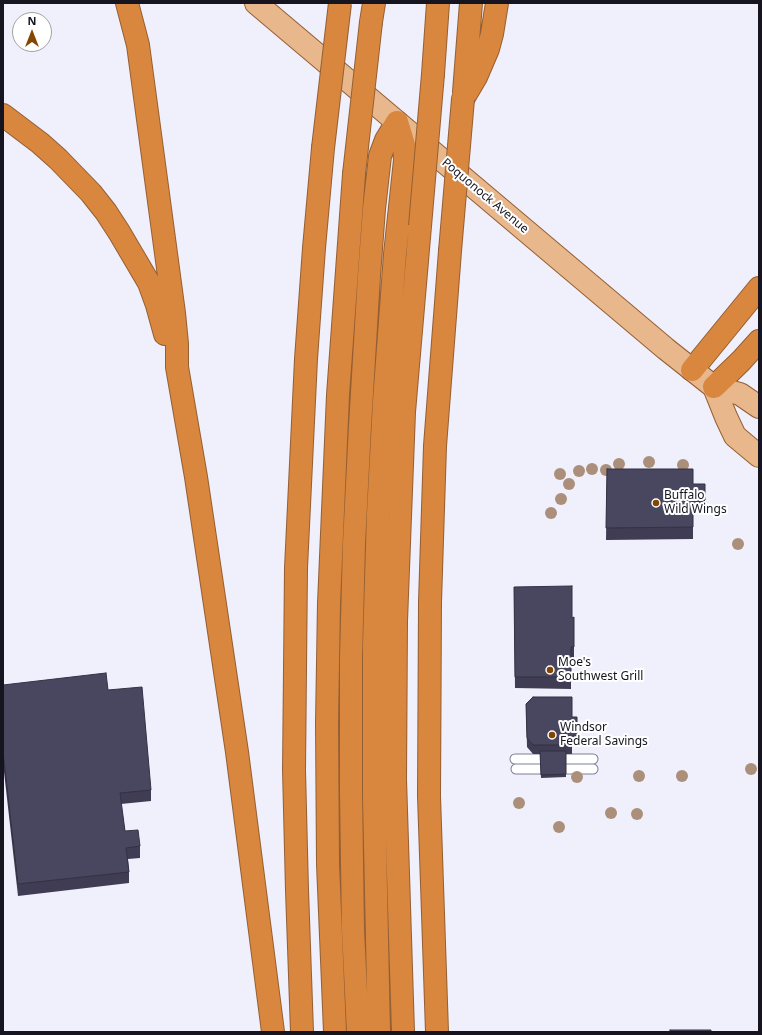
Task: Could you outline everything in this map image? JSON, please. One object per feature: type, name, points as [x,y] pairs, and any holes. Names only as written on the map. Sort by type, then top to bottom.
[{"type":"highway","points":[[127,3],[138,45],[174,313],[177,344],[177,367],[234,729],[255,882],[273,1032]]},
{"type":"highway","points":[[138,45],[139,26],[144,3]]},
{"type":"highway","points":[[302,1032],[294,770],[296,568],[306,359],[314,248],[323,148],[340,3]]},
{"type":"highway","points":[[403,1032],[396,793],[396,621],[404,412],[438,3]]},
{"type":"highway","points":[[437,1032],[429,796],[430,602],[435,446],[471,3]]},
{"type":"highway","points":[[463,100],[476,77],[488,49],[497,3]]},
{"type":"highway","points":[[335,1032],[328,864],[328,610],[338,395],[354,174],[373,13]]},
{"type":"highway","points":[[3,115],[40,143],[58,159],[91,193],[109,217],[130,249],[149,283],[170,351],[177,367]]},
{"type":"highway","points":[[358,1032],[353,930],[351,800],[354,536],[367,299],[374,209],[380,156],[386,140],[397,122]]},
{"type":"highway","points":[[379,1032],[374,791],[374,645],[378,514],[385,394],[395,254],[405,160],[404,145],[397,122]]},
{"type":"highway","points":[[692,370],[759,288]]},
{"type":"highway","points":[[714,387],[759,341]]},
{"type":"main road","name":"Poquonock Avenue","points":[[256,3],[632,322],[714,387],[740,394],[759,407]]},
{"type":"main road","points":[[714,387],[735,436],[759,456]]},
{"type":"lane","points":[[515,759],[592,759]]},
{"type":"lane","points":[[516,769],[593,769]]},
{"type":"building","name":"Buffalo Wild Wings","points":[[607,469],[693,469],[693,484],[705,484],[705,500],[693,500],[693,527],[606,528]]},
{"type":"building","points":[[572,586],[574,647],[571,647],[571,677],[515,677],[514,587]]},
{"type":"building","points":[[106,673],[108,690],[142,687],[151,790],[120,793],[125,831],[138,830],[140,846],[126,848],[129,872],[18,884],[3,752],[3,685]]},
{"type":"building","name":"Windsor Federal Savings","points":[[533,697],[572,697],[572,717],[577,717],[577,736],[572,736],[572,745],[533,745],[527,738],[526,704]]},
{"type":"building","points":[[540,751],[566,751],[566,774],[541,775]]},
{"type":"building","points":[[670,1030],[711,1030],[711,1032],[670,1032]]},
{"type":"place","name":"Buffalo Wild Wings","points":[[656,503]]},
{"type":"place","name":"Moe's Southwest Grill","points":[[550,670]]},
{"type":"place","name":"Windsor Federal Savings","points":[[552,735]]}]
